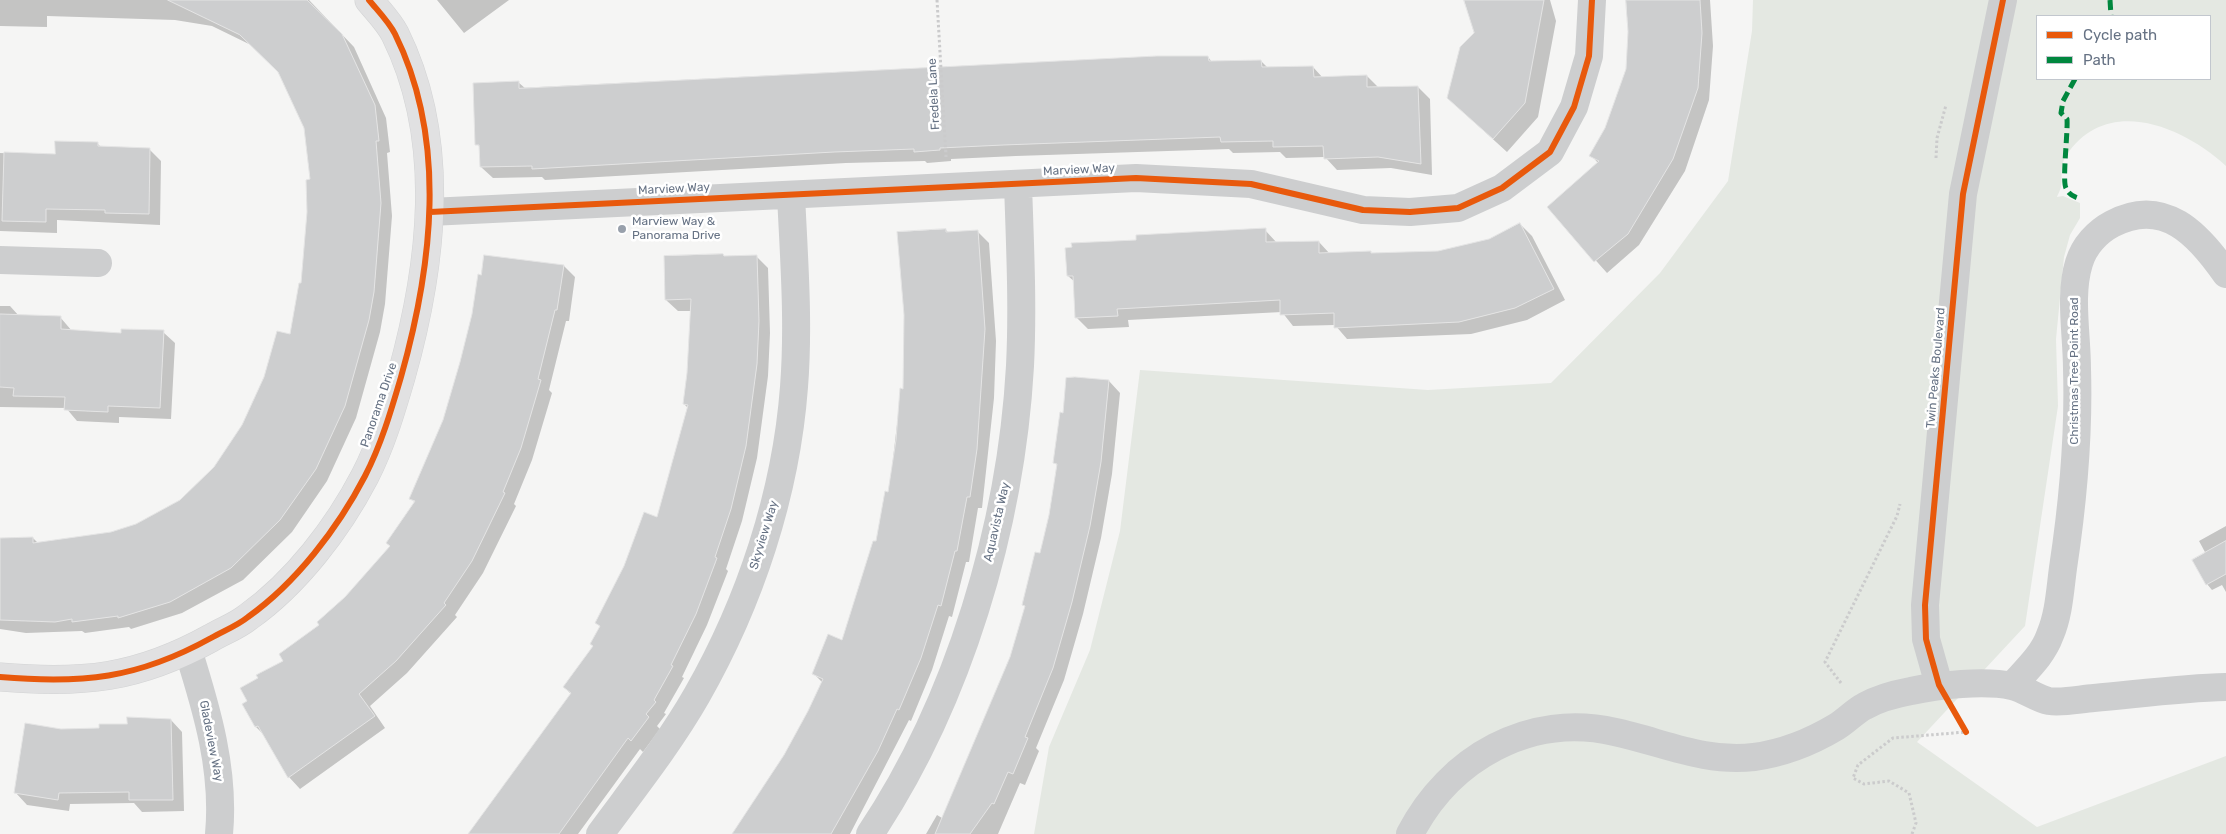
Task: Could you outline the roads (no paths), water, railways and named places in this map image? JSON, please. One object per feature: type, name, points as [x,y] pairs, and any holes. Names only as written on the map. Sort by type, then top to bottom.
[{"type":"street","name":"Panorama Drive","points":[[0,677],[40,680],[95,679],[139,670],[188,650],[248,618],[294,576],[337,524],[366,474],[389,418],[407,354],[421,288],[430,212],[430,169],[425,134],[411,72],[394,32],[369,0]]},
{"type":"street","name":"Marview Way","points":[[430,212],[1136,178],[1251,184],[1363,210],[1410,212],[1458,208],[1502,188],[1550,152],[1574,107],[1589,56],[1592,0]]},
{"type":"street","name":"Twin Peaks Boulevard","points":[[1939,685],[1926,639],[1925,605],[1963,194],[2003,0]]},
{"type":"street","name":"Aquavista Way","points":[[870,834],[903,777],[928,728],[969,625],[990,556],[1006,480],[1020,368],[1022,312],[1018,184]]},
{"type":"street","name":"Skyview Way","points":[[600,834],[662,751],[697,695],[725,640],[742,600],[769,522],[786,454],[794,387],[796,321],[792,195]]},
{"type":"street","name":"Christmas Tree Point Road","points":[[2012,686],[2045,646],[2058,609],[2074,469],[2078,400],[2075,289],[2077,269],[2083,253],[2093,239],[2108,227],[2124,219],[2154,215],[2173,220],[2190,230],[2207,247],[2226,274]]},
{"type":"street","points":[[0,260],[98,263]]},
{"type":"street","name":"Gladeview Way","points":[[188,650],[208,715],[217,763],[221,810],[219,834]]},
{"type":"street","points":[[1410,834],[1420,815],[1450,777],[1486,751],[1522,735],[1560,728],[1596,728],[1701,755],[1751,757],[1770,755],[1804,743],[1837,726],[1863,706],[1895,694],[1939,685],[2012,686],[2049,701],[2226,687]]},
{"type":"place","name":"Marview Way & Panorama Drive","points":[[622,229]]}]
